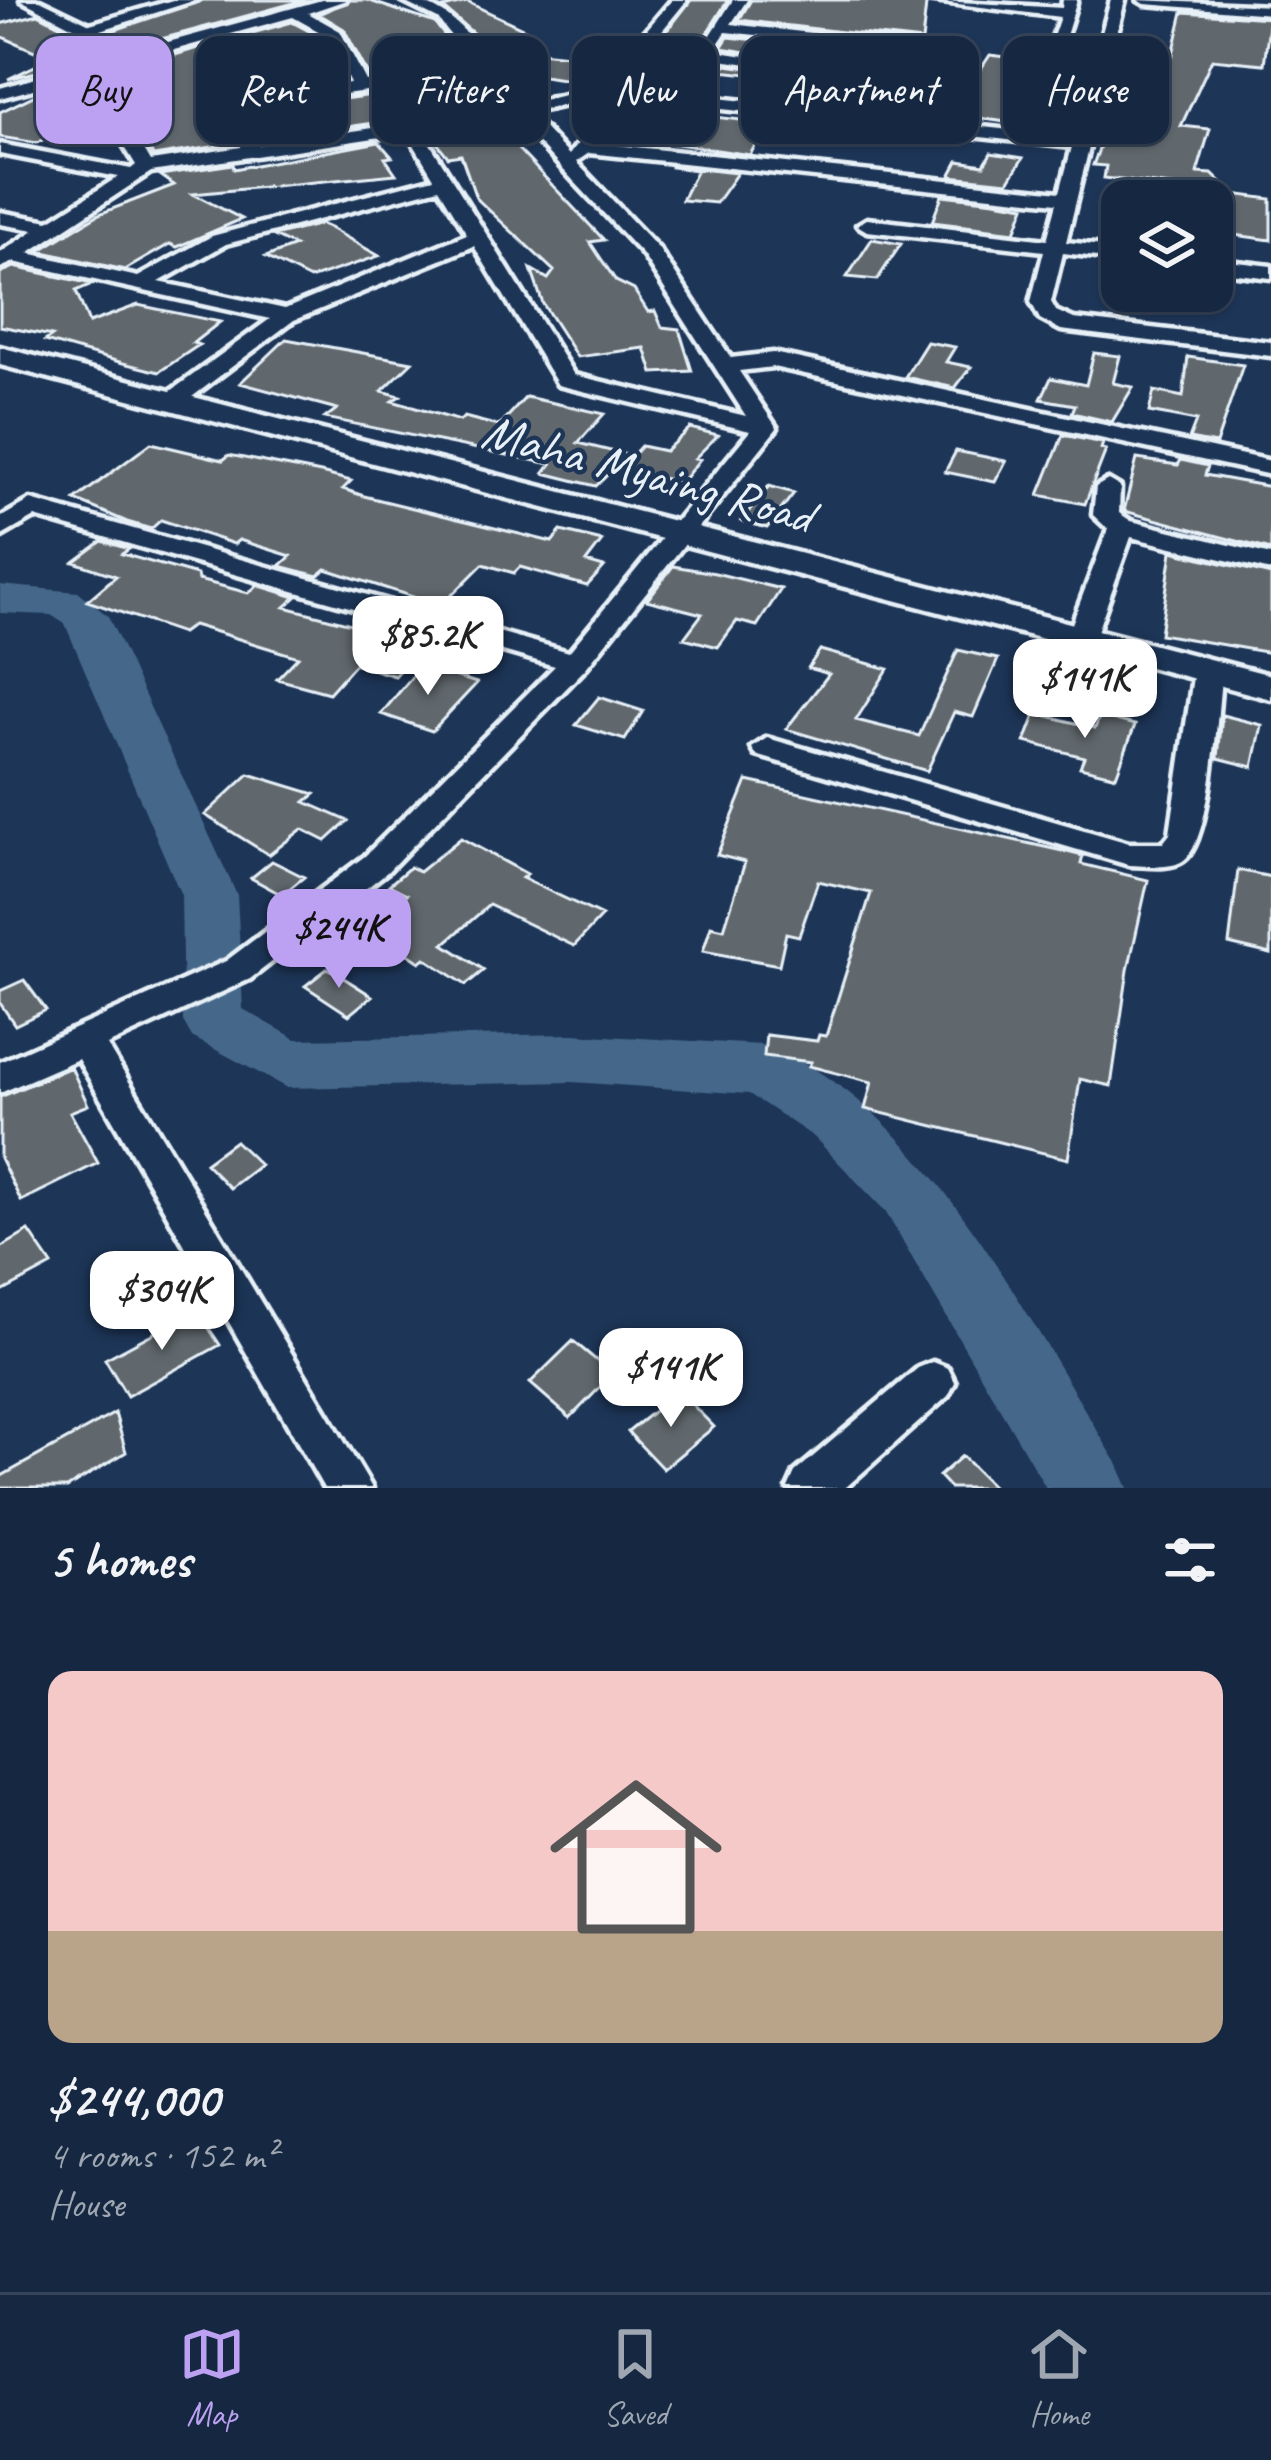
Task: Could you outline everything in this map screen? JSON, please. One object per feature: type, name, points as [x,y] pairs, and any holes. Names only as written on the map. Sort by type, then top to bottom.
[{"type":"street","points":[[28,0],[84,27]]},
{"type":"street","points":[[65,36],[189,0]]},
{"type":"street","points":[[172,44],[339,0]]},
{"type":"street","points":[[407,0],[443,16],[459,36]]},
{"type":"street","points":[[650,36],[680,0]]},
{"type":"street","points":[[740,0],[704,54],[741,58]]},
{"type":"street","points":[[933,0],[1069,6],[1060,36]]},
{"type":"street","points":[[1109,36],[1118,0]]},
{"type":"street","points":[[1145,0],[1271,10]]},
{"type":"street","points":[[295,12],[335,34],[360,87]]},
{"type":"street","points":[[720,27],[814,36]]},
{"type":"street","points":[[0,93],[36,82]]},
{"type":"street","points":[[348,89],[372,85]]},
{"type":"street","points":[[717,103],[1003,134]]},
{"type":"street","points":[[548,118],[558,120]]},
{"type":"street","points":[[0,149],[141,171],[372,131]]},
{"type":"street","points":[[548,142],[674,281],[765,428]]},
{"type":"street","points":[[130,144],[141,171]]},
{"type":"street","points":[[250,144],[250,149]]},
{"type":"street","points":[[421,144],[566,380],[765,428]]},
{"type":"street","points":[[571,165],[587,144]]},
{"type":"street","points":[[1084,144],[1053,246],[1041,302],[1047,315],[1070,325],[1271,350]]},
{"type":"street","points":[[585,147],[1067,198]]},
{"type":"street","points":[[5,259],[141,171]]},
{"type":"street","points":[[140,284],[219,240],[444,181]]},
{"type":"street","points":[[0,218],[53,228]]},
{"type":"street","points":[[867,225],[1101,252]]},
{"type":"street","points":[[172,401],[287,316],[478,236]]},
{"type":"street","points":[[5,259],[287,316]]},
{"type":"street","points":[[1233,267],[1271,272]]},
{"type":"street","name":"Maha Myaing Road","points":[[0,356],[1271,687]]},
{"type":"street","points":[[724,366],[773,360],[1271,468]]},
{"type":"street","points":[[0,1078],[238,970],[376,864],[574,663],[765,428]]},
{"type":"street","points":[[1108,487],[1106,515],[1122,527],[1271,563]]},
{"type":"street","points":[[0,529],[31,508],[574,663]]},
{"type":"street","points":[[1082,637],[1122,527]]},
{"type":"street","points":[[767,748],[1130,854],[1171,854],[1186,837],[1208,670]]},
{"type":"street","points":[[90,1037],[349,1488]]},
{"type":"street","points":[[811,1488],[933,1382]]},
{"type":"building","points":[[203,0],[305,0],[172,36],[97,36]]},
{"type":"building","points":[[350,0],[367,0],[435,23],[445,36],[372,36],[369,76],[344,29],[319,14]]},
{"type":"building","points":[[691,0],[728,0],[705,36],[663,36]]},
{"type":"building","points":[[751,0],[922,0],[926,5],[923,36],[878,36],[739,20]]},
{"type":"building","points":[[467,2],[537,35],[476,36],[443,8]]},
{"type":"building","points":[[1183,12],[1270,18],[1264,64],[1212,59],[1181,126],[1210,129],[1197,173],[1212,174],[1218,180],[1104,178],[1106,166],[1093,165],[1101,144],[1169,144],[1172,58]]},
{"type":"building","points":[[38,14],[65,28],[54,36],[36,36],[36,52],[0,36],[0,24]]},
{"type":"building","points":[[292,22],[318,36],[241,36]]},
{"type":"building","points":[[728,37],[741,38],[741,51],[721,48]]},
{"type":"building","points":[[196,48],[196,144],[232,144],[153,156],[148,144],[172,144],[172,56]]},
{"type":"building","points":[[548,53],[572,55],[570,80],[548,77]]},
{"type":"building","points":[[990,55],[1003,57],[1003,122],[979,118],[979,72]]},
{"type":"building","points":[[717,64],[741,67],[741,73],[721,71],[717,76]]},
{"type":"building","points":[[36,65],[36,72],[8,79]]},
{"type":"building","points":[[36,95],[36,143],[0,137],[0,112]]},
{"type":"building","points":[[372,95],[372,123],[348,127],[348,98]]},
{"type":"building","points":[[717,117],[741,120],[741,144],[756,144],[750,155],[678,144],[717,144]]},
{"type":"building","points":[[372,143],[381,144],[392,157],[385,158],[396,174],[193,194],[242,219],[177,247],[170,244],[125,270],[39,251],[99,214],[174,185],[160,175],[233,164],[234,169]]},
{"type":"building","points":[[438,144],[513,144],[604,240],[590,242],[616,281],[634,290],[648,312],[655,311],[662,327],[679,329],[692,371],[653,373],[645,348],[577,357],[543,304],[531,269],[548,279],[554,271],[476,198],[461,155],[448,157]]},
{"type":"building","points":[[991,153],[1023,158],[1008,182],[950,176],[958,161],[984,165]]},
{"type":"building","points":[[671,167],[737,173],[716,203],[682,200],[697,170]]},
{"type":"building","points":[[1233,194],[1271,199],[1271,240],[1233,235]]},
{"type":"building","points":[[942,195],[1025,206],[1015,232],[932,222]]},
{"type":"building","points":[[321,224],[379,256],[310,279],[266,257],[295,246],[274,236]]},
{"type":"building","points":[[872,239],[901,244],[877,280],[847,277]]},
{"type":"building","points":[[14,267],[92,284],[76,291],[89,323],[138,305],[220,322],[193,343],[199,345],[159,372],[123,363],[45,341],[52,336],[0,326],[0,273]]},
{"type":"building","points":[[286,339],[412,362],[382,391],[400,396],[392,401],[460,421],[464,417],[499,426],[526,397],[604,414],[578,443],[627,455],[596,486],[544,473],[551,464],[325,418],[337,409],[240,383]]},
{"type":"building","points":[[927,342],[955,347],[946,362],[971,367],[955,388],[905,377]]},
{"type":"building","points":[[1094,353],[1120,356],[1113,383],[1133,387],[1112,422],[1072,413],[1075,405],[1041,399],[1051,378],[1086,385]]},
{"type":"building","points":[[1188,357],[1243,365],[1216,444],[1189,439],[1196,421],[1149,412],[1154,391],[1183,397]]},
{"type":"building","points":[[690,428],[718,435],[695,458],[700,459],[681,483],[621,468],[641,446],[665,451]]},
{"type":"building","points":[[1063,435],[1103,443],[1101,449],[1106,450],[1085,504],[1039,495]]},
{"type":"building","points":[[151,443],[223,460],[229,455],[321,473],[351,481],[343,489],[364,496],[552,542],[561,531],[602,541],[586,562],[604,567],[587,586],[520,567],[514,573],[483,564],[441,606],[326,569],[318,576],[280,566],[291,556],[239,540],[234,544],[161,520],[151,529],[75,500]]},
{"type":"building","points":[[956,451],[1006,461],[995,482],[945,472]]},
{"type":"building","points":[[1137,459],[1178,465],[1181,460],[1208,466],[1205,475],[1271,487],[1271,550],[1124,511]]},
{"type":"building","points":[[769,486],[794,493],[767,528],[741,521]]},
{"type":"building","points":[[102,541],[129,549],[122,554],[197,575],[198,580],[249,593],[257,585],[296,597],[285,607],[425,643],[395,676],[355,664],[329,693],[277,679],[298,657],[193,625],[182,633],[87,601],[116,576],[74,562]]},
{"type":"building","points":[[1172,551],[1271,575],[1271,653],[1160,634]]},
{"type":"building","points":[[673,566],[781,589],[757,626],[737,621],[718,647],[684,638],[702,614],[647,600]]},
{"type":"building","points":[[820,650],[888,669],[856,720],[919,736],[958,650],[998,659],[973,717],[954,712],[927,771],[786,729],[829,674],[808,668]]},
{"type":"building","points":[[421,666],[477,683],[432,731],[381,714]]},
{"type":"building","points":[[599,697],[643,711],[625,740],[576,725]]},
{"type":"building","points":[[1036,713],[1095,728],[1100,716],[1135,725],[1116,776],[1080,767],[1084,757],[1025,742]]},
{"type":"building","points":[[1222,715],[1262,725],[1253,767],[1218,758]]},
{"type":"building","points":[[249,774],[315,794],[305,802],[348,821],[326,841],[302,829],[269,855],[205,815]]},
{"type":"building","points":[[747,781],[1067,852],[1083,856],[1081,864],[1148,880],[1128,970],[1111,1086],[1080,1079],[1068,1159],[865,1109],[872,1082],[809,1066],[811,1062],[764,1056],[766,1035],[817,1041],[819,1035],[826,1036],[871,893],[818,881],[799,936],[786,933],[779,965],[703,951],[711,926],[724,929],[745,862],[717,855]]},
{"type":"building","points":[[461,838],[527,874],[522,878],[602,916],[574,946],[489,905],[444,944],[484,970],[466,985],[425,958],[420,962],[402,950],[395,957],[358,937],[407,894],[389,885],[410,867],[419,872]]},
{"type":"building","points":[[272,861],[304,877],[282,895],[251,878]]},
{"type":"building","points":[[1238,870],[1271,877],[1271,954],[1229,944]]},
{"type":"building","points":[[328,968],[372,996],[349,1015],[305,986]]},
{"type":"building","points":[[24,980],[46,1010],[15,1025],[0,1003],[0,991]]},
{"type":"building","points":[[71,1067],[88,1105],[70,1112],[98,1163],[21,1201],[0,1158],[0,1097]]},
{"type":"building","points":[[235,1141],[260,1165],[230,1188],[205,1163]]},
{"type":"building","points":[[29,1231],[52,1265],[0,1293],[0,1248]]},
{"type":"building","points":[[197,1310],[220,1345],[127,1396],[105,1359]]},
{"type":"building","points":[[573,1341],[613,1374],[570,1418],[530,1383]]},
{"type":"building","points":[[679,1391],[714,1427],[663,1469],[628,1432]]},
{"type":"building","points":[[115,1413],[126,1452],[67,1488],[0,1488],[0,1477]]},
{"type":"building","points":[[962,1456],[994,1488],[950,1488],[939,1476]]},
{"type":"waterway","points":[[0,599],[62,602],[85,616],[209,895],[213,1021],[287,1064],[572,1058],[762,1070],[837,1119],[909,1191],[1089,1488]]}]
